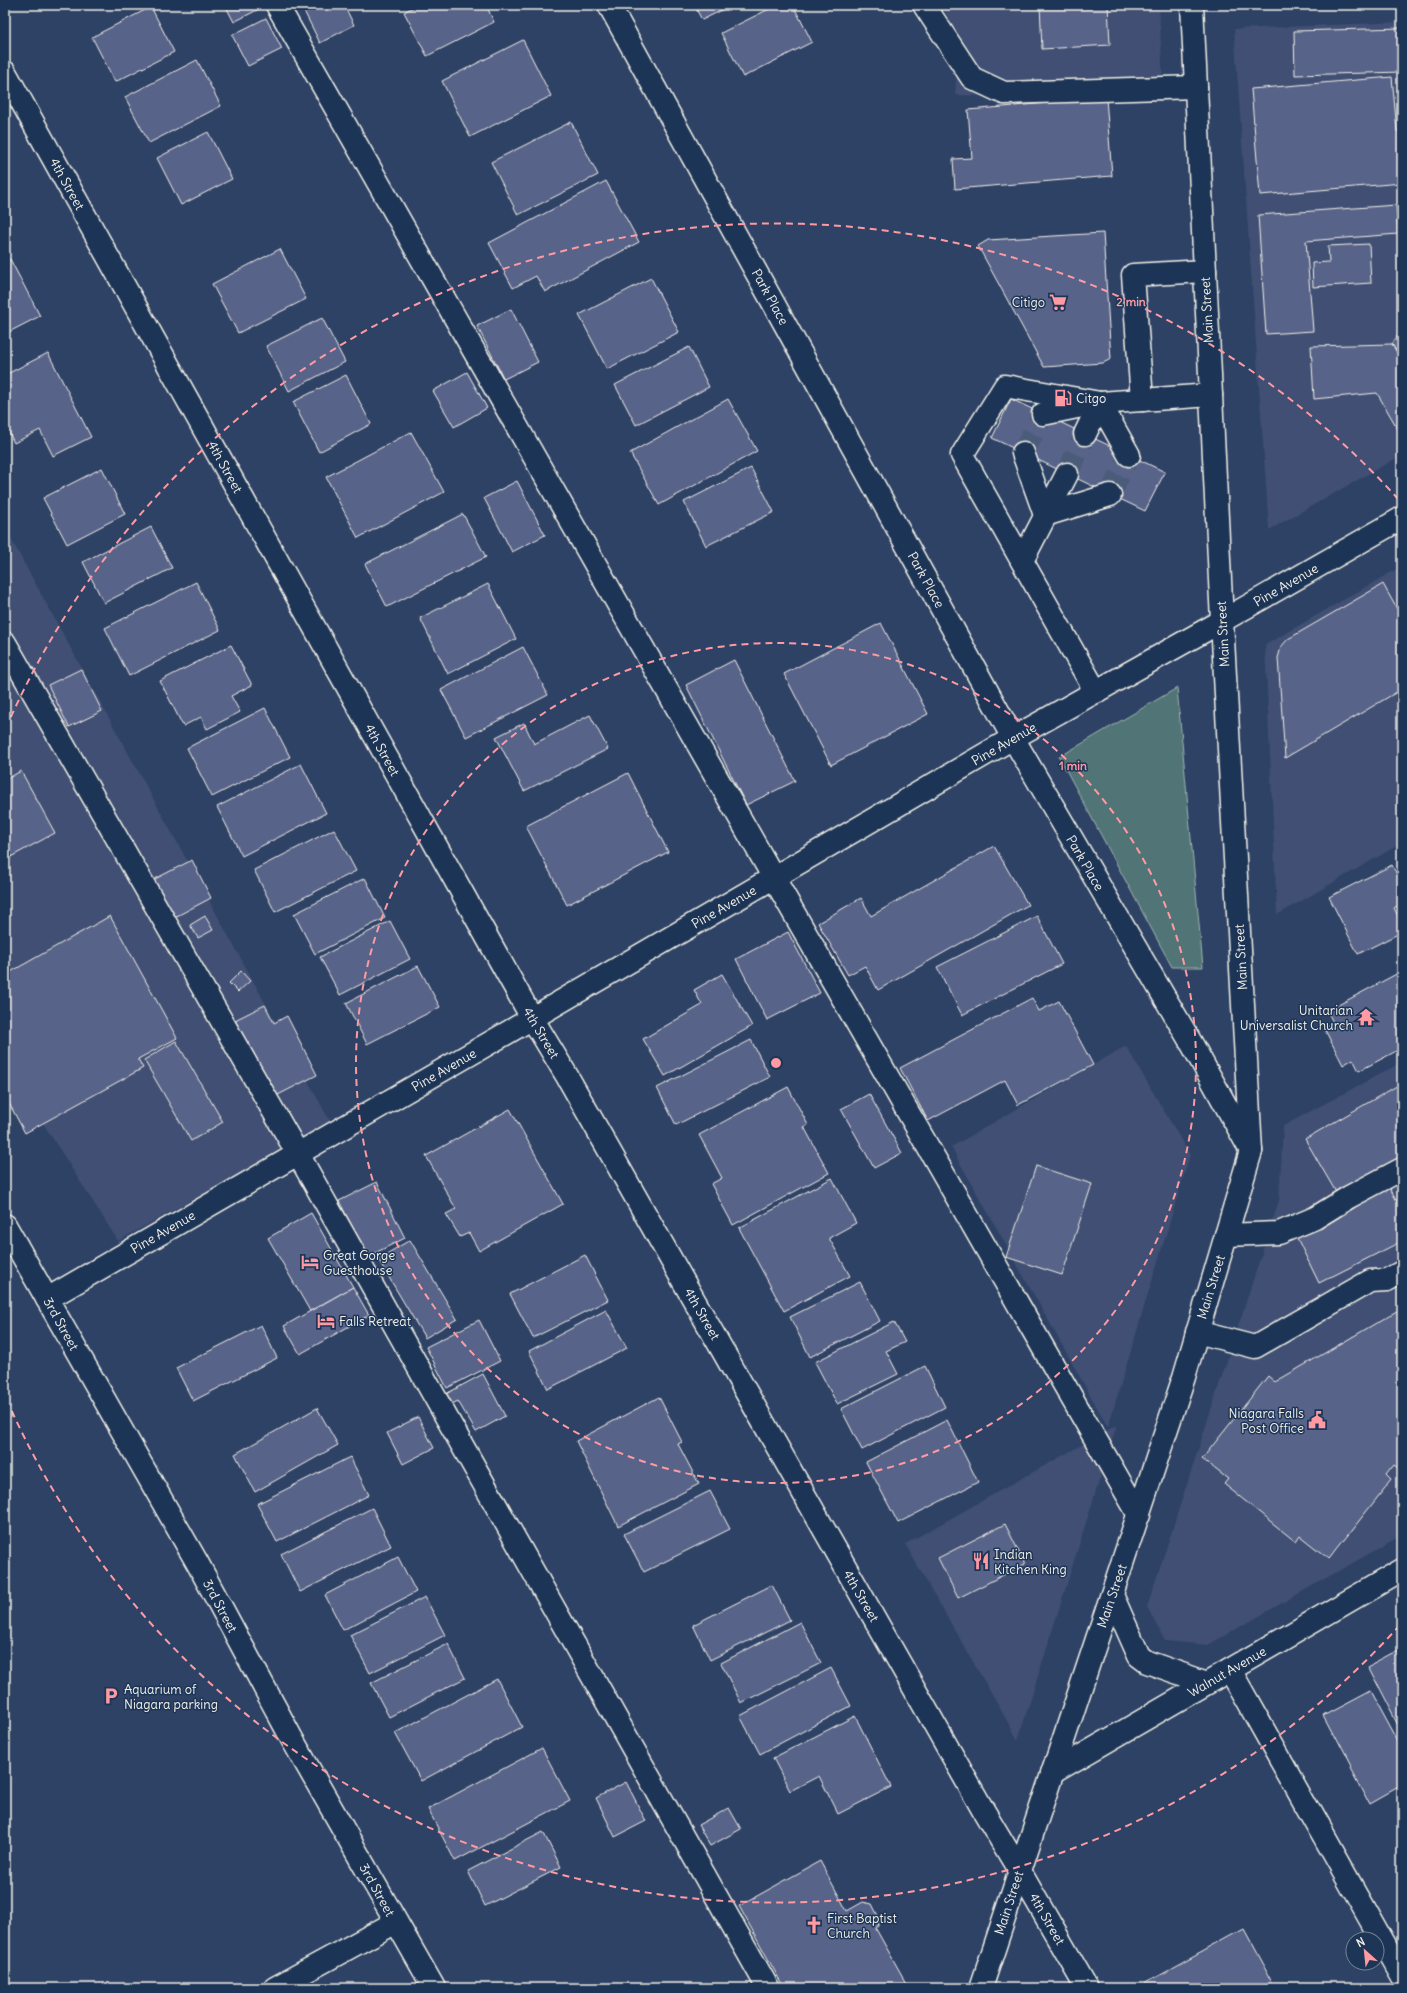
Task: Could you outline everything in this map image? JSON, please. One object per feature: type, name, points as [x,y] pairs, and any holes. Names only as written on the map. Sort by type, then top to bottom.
[{"type":"street","points":[[277,5],[1139,1515]]},
{"type":"street","name":"Park Place","points":[[609,5],[1013,738],[1252,1152]]},
{"type":"street","points":[[924,5],[972,78],[1004,93],[1196,87]]},
{"type":"street","name":"Main Street","points":[[981,1988],[1019,1870],[1139,1515],[1252,1152],[1222,622],[1192,5]]},
{"type":"street","name":"4th Street","points":[[5,72],[532,1018],[571,1083],[982,1808],[1086,1988]]},
{"type":"street","points":[[1142,400],[1133,275],[1206,271]]},
{"type":"street","points":[[1096,692],[962,455],[1005,386],[1100,403]]},
{"type":"street","points":[[1043,414],[1100,403],[1211,395]]},
{"type":"street","points":[[1085,434],[1100,403]]},
{"type":"street","points":[[1100,403],[1129,455]]},
{"type":"street","points":[[1023,452],[1045,516]]},
{"type":"street","points":[[1022,561],[1067,474]]},
{"type":"street","points":[[1045,516],[1110,495]]},
{"type":"street","name":"Pine Avenue","points":[[47,1299],[1013,738],[1222,622],[1402,518]]},
{"type":"street","points":[[5,643],[298,1154],[768,1988]]},
{"type":"street","points":[[1226,1235],[1279,1233],[1315,1218],[1349,1197],[1402,1169]]},
{"type":"street","name":"3rd Street","points":[[5,1225],[198,1564],[292,1739],[434,1988]]},
{"type":"street","points":[[1197,1332],[1255,1347],[1370,1281],[1387,1280],[1402,1272]]},
{"type":"street","name":"Walnut Avenue","points":[[1052,1773],[1402,1570]]},
{"type":"street","points":[[1112,1595],[1139,1656],[1148,1662],[1206,1683]]},
{"type":"street","points":[[1230,1670],[1402,1976]]},
{"type":"street","points":[[275,1988],[396,1922]]},
{"type":"shaded area","points":[[941,5],[1159,5],[1164,101],[955,95],[959,36]]},
{"type":"shaded area","points":[[1402,22],[1402,455],[1269,530],[1234,29]]},
{"type":"shaded area","points":[[5,528],[331,1123],[118,1241],[5,1064]]},
{"type":"shaded area","points":[[1402,566],[1402,843],[1277,915],[1265,645]]},
{"type":"shaded area","points":[[1126,1046],[1190,1155],[1108,1427],[951,1147]]},
{"type":"shaded area","points":[[1402,1062],[1402,1535],[1208,1645],[1165,1641],[1147,1607],[1279,1200],[1283,1126]]},
{"type":"shaded area","points":[[1117,1425],[1101,1475],[1018,1740],[905,1544]]},
{"type":"green space","points":[[1177,688],[1203,967],[1172,967],[1059,757]]},
{"type":"building","points":[[225,5],[257,5],[259,9],[234,22]]},
{"type":"building","points":[[301,5],[344,5],[354,25],[320,43]]},
{"type":"building","points":[[417,5],[486,5],[494,22],[427,56],[404,12]]},
{"type":"building","points":[[694,5],[732,5],[702,20]]},
{"type":"building","points":[[777,5],[793,5],[812,42],[743,77],[721,33]]},
{"type":"building","points":[[1040,5],[1108,5],[1110,45],[1042,49]]},
{"type":"building","points":[[151,7],[174,52],[115,82],[92,37]]},
{"type":"building","points":[[266,18],[282,49],[248,66],[232,35]]},
{"type":"building","points":[[1402,28],[1402,72],[1295,75],[1294,31]]},
{"type":"building","points":[[523,40],[551,96],[470,137],[442,81]]},
{"type":"building","points":[[197,60],[221,106],[149,143],[125,97]]},
{"type":"building","points":[[1392,77],[1397,131],[1402,131],[1402,183],[1260,195],[1251,89]]},
{"type":"building","points":[[1106,98],[1112,176],[955,189],[953,159],[972,158],[968,110]]},
{"type":"building","points":[[571,122],[598,175],[518,215],[491,162]]},
{"type":"building","points":[[208,132],[232,179],[181,205],[157,158]]},
{"type":"building","points":[[606,181],[639,242],[545,292],[536,276],[513,288],[489,243]]},
{"type":"building","points":[[1396,205],[1398,234],[1306,241],[1313,331],[1266,334],[1258,215]]},
{"type":"building","name":"Citigo","points":[[1103,233],[1111,359],[1103,363],[1044,367],[978,246],[988,240]]},
{"type":"building","points":[[1369,244],[1371,283],[1313,287],[1312,263],[1329,262],[1328,246]]},
{"type":"building","points":[[280,249],[306,299],[238,333],[212,284]]},
{"type":"building","points":[[10,259],[40,316],[5,334],[5,262]]},
{"type":"building","points":[[651,278],[679,332],[607,369],[579,315]]},
{"type":"building","points":[[511,309],[538,362],[504,379],[477,326]]},
{"type":"building","points":[[322,318],[345,362],[289,391],[266,346]]},
{"type":"building","points":[[1402,329],[1402,361],[1392,344]]},
{"type":"building","points":[[1392,344],[1402,361],[1402,436],[1377,393],[1314,399],[1311,346]]},
{"type":"building","points":[[689,347],[709,387],[636,425],[615,385]]},
{"type":"building","points":[[48,353],[91,437],[53,456],[40,430],[14,443],[5,424],[5,375]]},
{"type":"building","points":[[467,372],[487,408],[454,427],[433,391]]},
{"type":"building","points":[[346,375],[371,424],[319,452],[293,402]]},
{"type":"building","points":[[728,399],[757,451],[659,505],[630,453]]},
{"type":"building","points":[[1011,399],[1165,472],[1145,511],[992,438]]},
{"type":"building","points":[[411,432],[444,492],[358,538],[326,477]]},
{"type":"building","points":[[102,468],[125,514],[67,544],[43,498]]},
{"type":"building","points":[[751,468],[774,512],[706,546],[684,502]]},
{"type":"building","points":[[517,481],[545,535],[512,552],[484,498]]},
{"type":"building","points":[[463,514],[486,557],[387,607],[365,564]]},
{"type":"building","points":[[151,527],[172,568],[104,603],[83,562]]},
{"type":"building","points":[[196,582],[220,630],[129,676],[105,628]]},
{"type":"building","points":[[488,584],[516,639],[448,674],[420,618]]},
{"type":"building","points":[[1383,584],[1402,618],[1402,689],[1285,758],[1278,658],[1281,647],[1288,639]]},
{"type":"building","points":[[881,623],[928,714],[831,765],[784,674]]},
{"type":"building","points":[[231,645],[252,685],[231,696],[240,712],[207,729],[201,717],[183,726],[160,681]]},
{"type":"building","points":[[523,647],[548,695],[466,737],[441,690]]},
{"type":"building","points":[[734,660],[795,781],[746,805],[686,685]]},
{"type":"building","points":[[81,669],[102,711],[69,727],[48,685]]},
{"type":"building","points":[[265,708],[290,757],[212,797],[187,748]]},
{"type":"building","points":[[590,715],[608,749],[524,791],[496,737],[524,723],[534,744]]},
{"type":"building","points":[[301,764],[326,813],[242,856],[217,807]]},
{"type":"building","points":[[21,771],[55,833],[5,860],[5,780]]},
{"type":"building","points":[[628,773],[668,852],[567,905],[526,826]]},
{"type":"building","points":[[334,829],[356,871],[275,912],[254,870]]},
{"type":"building","points":[[994,846],[1028,905],[878,990],[865,966],[848,975],[818,923],[861,898],[871,916]]},
{"type":"building","points":[[192,860],[211,898],[173,918],[153,880]]},
{"type":"building","points":[[1392,865],[1402,884],[1402,903],[1394,908],[1402,924],[1402,932],[1358,954],[1329,897]]},
{"type":"building","points":[[365,878],[385,918],[315,954],[294,914]]},
{"type":"building","points":[[110,916],[177,1038],[138,1059],[143,1068],[25,1133],[5,1096],[5,975]]},
{"type":"building","points":[[205,916],[213,930],[198,938],[190,925]]},
{"type":"building","points":[[1037,916],[1062,964],[962,1015],[937,967]]},
{"type":"building","points":[[390,921],[410,959],[340,995],[320,957]]},
{"type":"building","points":[[788,932],[820,993],[767,1020],[736,959]]},
{"type":"building","points":[[418,966],[440,1007],[367,1044],[346,1003]]},
{"type":"building","points":[[241,971],[250,981],[238,992],[229,983]]},
{"type":"building","name":"Unitarian Universalist Church","points":[[1402,971],[1402,1048],[1359,1071],[1353,1059],[1343,1065],[1324,1028],[1333,1022],[1327,1011]]},
{"type":"building","points":[[722,974],[752,1026],[665,1076],[643,1039],[702,1005],[694,990]]},
{"type":"building","points":[[1032,998],[1039,1011],[1059,1001],[1093,1065],[1018,1105],[1005,1080],[928,1121],[900,1068]]},
{"type":"building","points":[[265,1005],[274,1023],[287,1016],[317,1075],[274,1097],[235,1020]]},
{"type":"building","points":[[751,1040],[770,1077],[676,1125],[657,1088]]},
{"type":"building","points":[[176,1041],[223,1122],[191,1141],[144,1060]]},
{"type":"building","points":[[1402,1083],[1402,1164],[1340,1199],[1305,1139]]},
{"type":"building","points":[[788,1087],[808,1125],[804,1127],[829,1173],[733,1225],[711,1184],[722,1178],[699,1135]]},
{"type":"building","points":[[869,1094],[902,1153],[874,1168],[841,1109]]},
{"type":"building","points":[[510,1109],[563,1204],[479,1251],[469,1233],[460,1237],[446,1214],[456,1209],[426,1156]]},
{"type":"building","points":[[1036,1166],[1092,1184],[1062,1275],[1006,1257]]},
{"type":"building","points":[[832,1178],[856,1223],[829,1238],[850,1276],[784,1311],[739,1228]]},
{"type":"building","points":[[377,1182],[405,1238],[367,1257],[339,1201]]},
{"type":"building","points":[[1390,1188],[1402,1211],[1402,1241],[1319,1283],[1296,1236]]},
{"type":"building","name":"Great Gorge Guesthouse","points":[[311,1213],[353,1287],[310,1311],[268,1238]]},
{"type":"building","points":[[410,1240],[457,1319],[425,1338],[378,1259]]},
{"type":"building","points":[[585,1255],[608,1300],[533,1338],[510,1294]]},
{"type":"building","points":[[860,1282],[880,1321],[810,1357],[790,1317]]},
{"type":"building","name":"Falls Retreat","points":[[353,1287],[369,1315],[300,1354],[284,1326]]},
{"type":"building","name":"Niagara Falls Post Office","points":[[1402,1308],[1402,1471],[1394,1465],[1387,1474],[1392,1479],[1329,1559],[1300,1536],[1296,1542],[1224,1484],[1228,1479],[1202,1459],[1268,1376],[1275,1382]]},
{"type":"building","points":[[606,1310],[627,1348],[548,1389],[529,1351]]},
{"type":"building","points":[[479,1320],[500,1361],[447,1388],[426,1347]]},
{"type":"building","points":[[894,1322],[905,1342],[886,1351],[898,1374],[837,1404],[815,1362]]},
{"type":"building","points":[[261,1325],[277,1358],[193,1401],[176,1368]]},
{"type":"building","points":[[925,1366],[945,1407],[862,1450],[841,1409]]},
{"type":"building","points":[[483,1374],[505,1416],[476,1432],[458,1401],[450,1405],[444,1395]]},
{"type":"building","points":[[659,1397],[682,1442],[678,1444],[699,1484],[618,1526],[576,1441]]},
{"type":"building","points":[[317,1408],[338,1445],[255,1492],[235,1454]]},
{"type":"building","points":[[418,1417],[434,1448],[403,1464],[387,1433]]},
{"type":"building","points":[[947,1420],[978,1482],[898,1523],[866,1462]]},
{"type":"building","points":[[350,1457],[369,1495],[277,1542],[257,1504]]},
{"type":"building","points":[[710,1491],[730,1529],[644,1572],[624,1534]]},
{"type":"building","points":[[372,1508],[391,1546],[300,1592],[281,1554]]},
{"type":"building","name":"Indian Kitchen King","points":[[1005,1524],[1025,1564],[958,1598],[938,1558]]},
{"type":"building","points":[[398,1557],[416,1592],[343,1630],[325,1595]]},
{"type":"building","points":[[772,1585],[790,1620],[710,1660],[693,1625]]},
{"type":"building","points":[[425,1597],[445,1635],[370,1673],[350,1635]]},
{"type":"building","points":[[800,1622],[821,1663],[741,1703],[721,1663]]},
{"type":"building","points":[[448,1644],[465,1678],[389,1717],[371,1683]]},
{"type":"building","points":[[1402,1649],[1402,1733],[1368,1667]]},
{"type":"building","points":[[831,1668],[851,1706],[760,1754],[740,1716]]},
{"type":"building","points":[[497,1679],[522,1727],[421,1781],[395,1733]]},
{"type":"building","points":[[1370,1690],[1402,1749],[1402,1786],[1370,1804],[1323,1715]]},
{"type":"building","points":[[855,1716],[891,1787],[838,1814],[819,1776],[790,1791],[773,1758]]},
{"type":"building","points":[[542,1748],[570,1801],[455,1861],[428,1809]]},
{"type":"building","points":[[626,1782],[646,1821],[615,1837],[596,1798]]},
{"type":"building","points":[[729,1808],[741,1829],[710,1846],[698,1825]]},
{"type":"building","points":[[543,1832],[561,1867],[485,1906],[468,1871]]},
{"type":"building","name":"First Baptist Church","points":[[820,1861],[847,1911],[863,1902],[872,1904],[880,1920],[876,1929],[909,1988],[784,1988],[739,1906]]},
{"type":"building","points":[[1244,1929],[1276,1988],[1148,1988],[1146,1983]]},
{"type":"tunnel","points":[[1023,453],[1043,414]]},
{"type":"tunnel","points":[[1067,474],[1085,434]]},
{"type":"tunnel","points":[[1110,495],[1129,455]]},
{"type":"place","name":"Citigo","points":[[1058,302]]},
{"type":"place","name":"Citgo","points":[[1063,398]]},
{"type":"place","name":"Unitarian Universalist Church","points":[[1366,1017]]},
{"type":"place","name":"Great Gorge Guesthouse","points":[[310,1262]]},
{"type":"place","name":"Falls Retreat","points":[[326,1321]]},
{"type":"place","name":"Niagara Falls Post Office","points":[[1317,1420]]},
{"type":"place","name":"Indian Kitchen King","points":[[981,1561]]},
{"type":"place","name":"Aquarium of Niagara parking","points":[[111,1696]]},
{"type":"place","name":"First Baptist Church","points":[[814,1925]]}]
